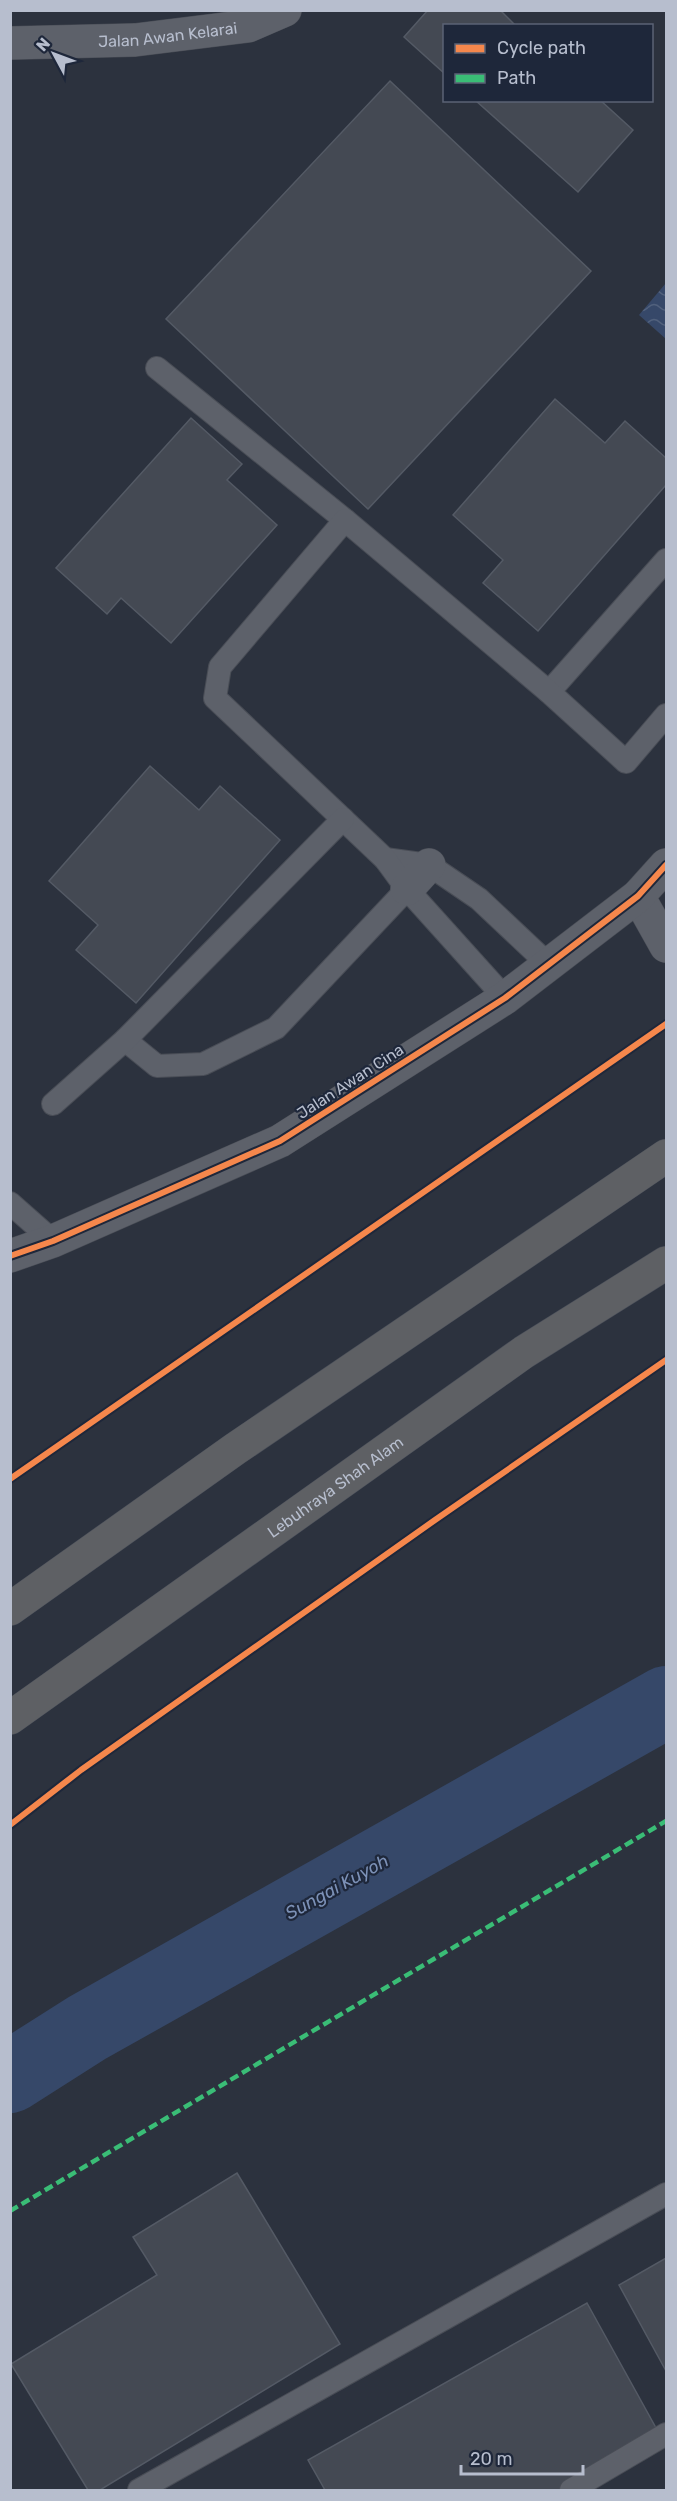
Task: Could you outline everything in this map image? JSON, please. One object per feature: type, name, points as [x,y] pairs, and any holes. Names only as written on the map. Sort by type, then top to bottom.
[{"type":"highway","points":[[10,1609],[235,1449],[666,1156]]},
{"type":"highway","name":"Lebuhraya Shah Alam","points":[[10,1718],[524,1352],[666,1263]]},
{"type":"street","name":"Jalan Awan Kelarai","points":[[10,43],[135,40],[248,26],[285,10]]},
{"type":"street","points":[[407,889],[429,865]]},
{"type":"street","name":"Jalan Awan Cina","points":[[10,1256],[53,1241],[280,1142],[506,998],[638,896],[666,865]]},
{"type":"street","points":[[638,896],[666,946]]},
{"type":"lane","points":[[157,368],[345,520],[549,692],[626,762],[666,715]]},
{"type":"lane","points":[[345,520],[220,667],[215,698],[385,859],[407,889],[506,998]]},
{"type":"lane","points":[[549,692],[666,561]]},
{"type":"lane","points":[[53,1104],[125,1040],[343,819]]},
{"type":"lane","points":[[385,859],[429,865],[479,899],[548,964]]},
{"type":"lane","points":[[125,1040],[158,1066],[203,1064],[276,1028],[407,889]]},
{"type":"lane","points":[[10,1203],[53,1241]]},
{"type":"lane","points":[[139,2490],[163,2484],[666,2194]]},
{"type":"lane","points":[[571,2490],[666,2434]]},
{"type":"water","points":[[666,283],[666,339],[639,315]]},
{"type":"building","points":[[428,10],[500,10],[514,24],[443,24],[443,72],[404,37]]},
{"type":"building","points":[[390,81],[591,271],[368,509],[166,319]]},
{"type":"building","points":[[477,102],[602,102],[633,130],[578,192]]},
{"type":"building","points":[[555,399],[605,443],[625,421],[666,458],[666,485],[538,631],[483,583],[503,560],[453,515]]},
{"type":"building","points":[[191,418],[242,464],[227,480],[277,525],[171,643],[121,598],[107,614],[56,568]]},
{"type":"building","points":[[150,766],[199,810],[220,786],[280,840],[136,1003],[76,950],[98,925],[49,881]]},
{"type":"building","points":[[237,2173],[340,2344],[100,2490],[88,2490],[11,2364],[157,2275],[133,2237]]},
{"type":"building","points":[[666,2258],[666,2371],[619,2285]]},
{"type":"building","points":[[587,2303],[666,2446],[587,2490],[325,2490],[308,2460]]},
{"type":"waterway","name":"Sungai Kuyoh","points":[[10,2077],[87,2028],[666,1702]]},
{"type":"marked path","points":[[10,2211],[666,1821]]},
{"type":"cycle path","points":[[10,1256],[53,1241],[280,1141],[505,998],[638,896],[666,865]]},
{"type":"cycle path","points":[[10,1479],[666,1024]]},
{"type":"cycle path","points":[[10,1825],[81,1770],[666,1360]]}]
